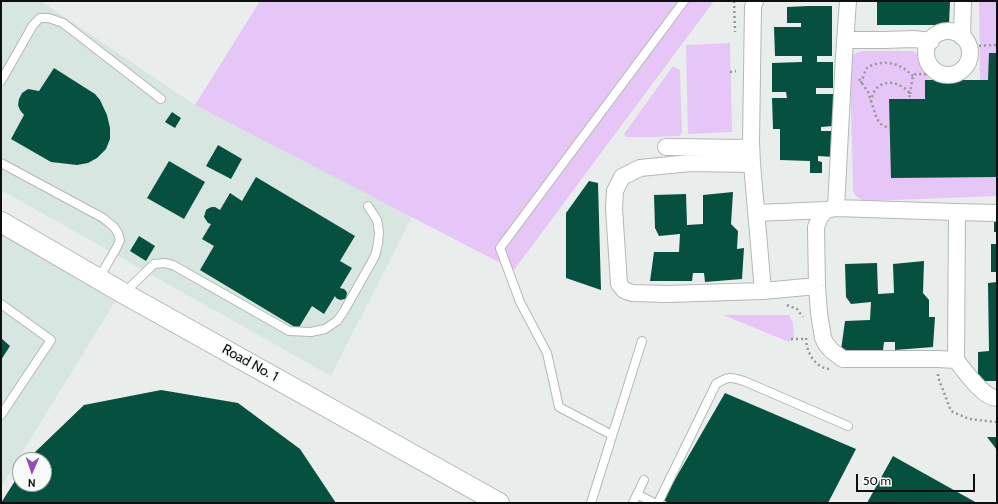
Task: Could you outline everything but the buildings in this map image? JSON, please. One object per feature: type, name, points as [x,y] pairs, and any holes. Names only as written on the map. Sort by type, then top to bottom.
[{"type":"street","points":[[755,1],[753,6],[751,148],[763,291]]},
{"type":"street","points":[[848,1],[831,209],[820,217],[816,227],[817,286],[823,338],[832,351],[843,359],[956,360]]},
{"type":"street","points":[[963,1],[966,42],[970,54],[966,67],[960,72],[946,75],[939,73],[930,64],[927,58],[928,46],[935,36],[942,33],[956,33],[966,42]]},
{"type":"street","points":[[845,40],[914,39],[931,41]]},
{"type":"street","points":[[666,147],[751,148]]},
{"type":"street","points":[[752,164],[691,163],[640,168],[622,177],[615,191],[614,208],[619,284],[624,290],[632,293],[667,294],[763,291],[817,286]]},
{"type":"street","points":[[757,213],[831,209],[997,213]]},
{"type":"street","points":[[957,212],[956,360],[982,391],[992,398],[997,398]]},
{"type":"street","name":"Road No. 1","points":[[1,222],[473,497],[499,503]]},
{"type":"lane","points":[[612,435],[559,408],[547,353],[520,302],[500,248],[684,1]]},
{"type":"lane","points":[[1,81],[33,25],[40,18],[49,18],[63,23],[161,99]]},
{"type":"lane","points":[[1,163],[103,218],[114,227],[120,240],[99,278]]},
{"type":"lane","points":[[123,293],[154,264],[164,263],[173,265],[289,331],[311,332],[325,329],[337,321],[344,311],[375,256],[379,232],[376,220],[368,206]]},
{"type":"lane","points":[[1,304],[51,340],[1,415]]},
{"type":"lane","points":[[591,503],[642,340]]},
{"type":"lane","points":[[658,503],[716,384],[722,380],[730,377],[744,381],[848,426]]},
{"type":"lane","points":[[632,503],[644,480]]},
{"type":"lane","points":[[637,494],[654,503]]},
{"type":"path","points":[[966,42],[997,44]]},
{"type":"path","points":[[844,62],[868,92],[877,119],[881,124],[890,128]]},
{"type":"path","points":[[861,83],[867,68],[871,66],[880,63],[899,65],[908,70],[913,76],[909,99]]},
{"type":"path","points":[[913,76],[916,74],[926,74],[934,69]]},
{"type":"path","points":[[871,103],[873,94],[877,88],[884,83],[895,83],[907,90],[910,94]]},
{"type":"path","points":[[784,304],[797,309],[804,318]]},
{"type":"path","points":[[805,331],[806,345],[813,360],[824,369],[831,369]]},
{"type":"path","points":[[791,339],[806,339]]},
{"type":"path","points":[[938,359],[938,377],[952,411],[969,419],[997,422]]},
{"type":"shaded area","points":[[1,1],[41,1],[195,105],[412,217],[331,376],[1,190]]},
{"type":"shaded area","points":[[260,1],[714,1],[514,270],[195,105]]},
{"type":"shaded area","points":[[979,1],[997,1],[997,196],[867,201],[860,199],[855,195],[853,190],[850,63],[852,57],[858,52],[864,51],[912,51],[921,57],[925,72],[930,80],[980,80]]},
{"type":"shaded area","points":[[730,43],[732,132],[688,134],[686,45]]},
{"type":"shaded area","points":[[673,66],[680,70],[682,132],[680,136],[626,137],[624,134]]},
{"type":"shaded area","points":[[1,230],[116,300],[23,452],[12,452],[12,469],[1,487]]},
{"type":"shaded area","points":[[723,315],[789,315],[793,323],[794,337],[789,342]]}]
